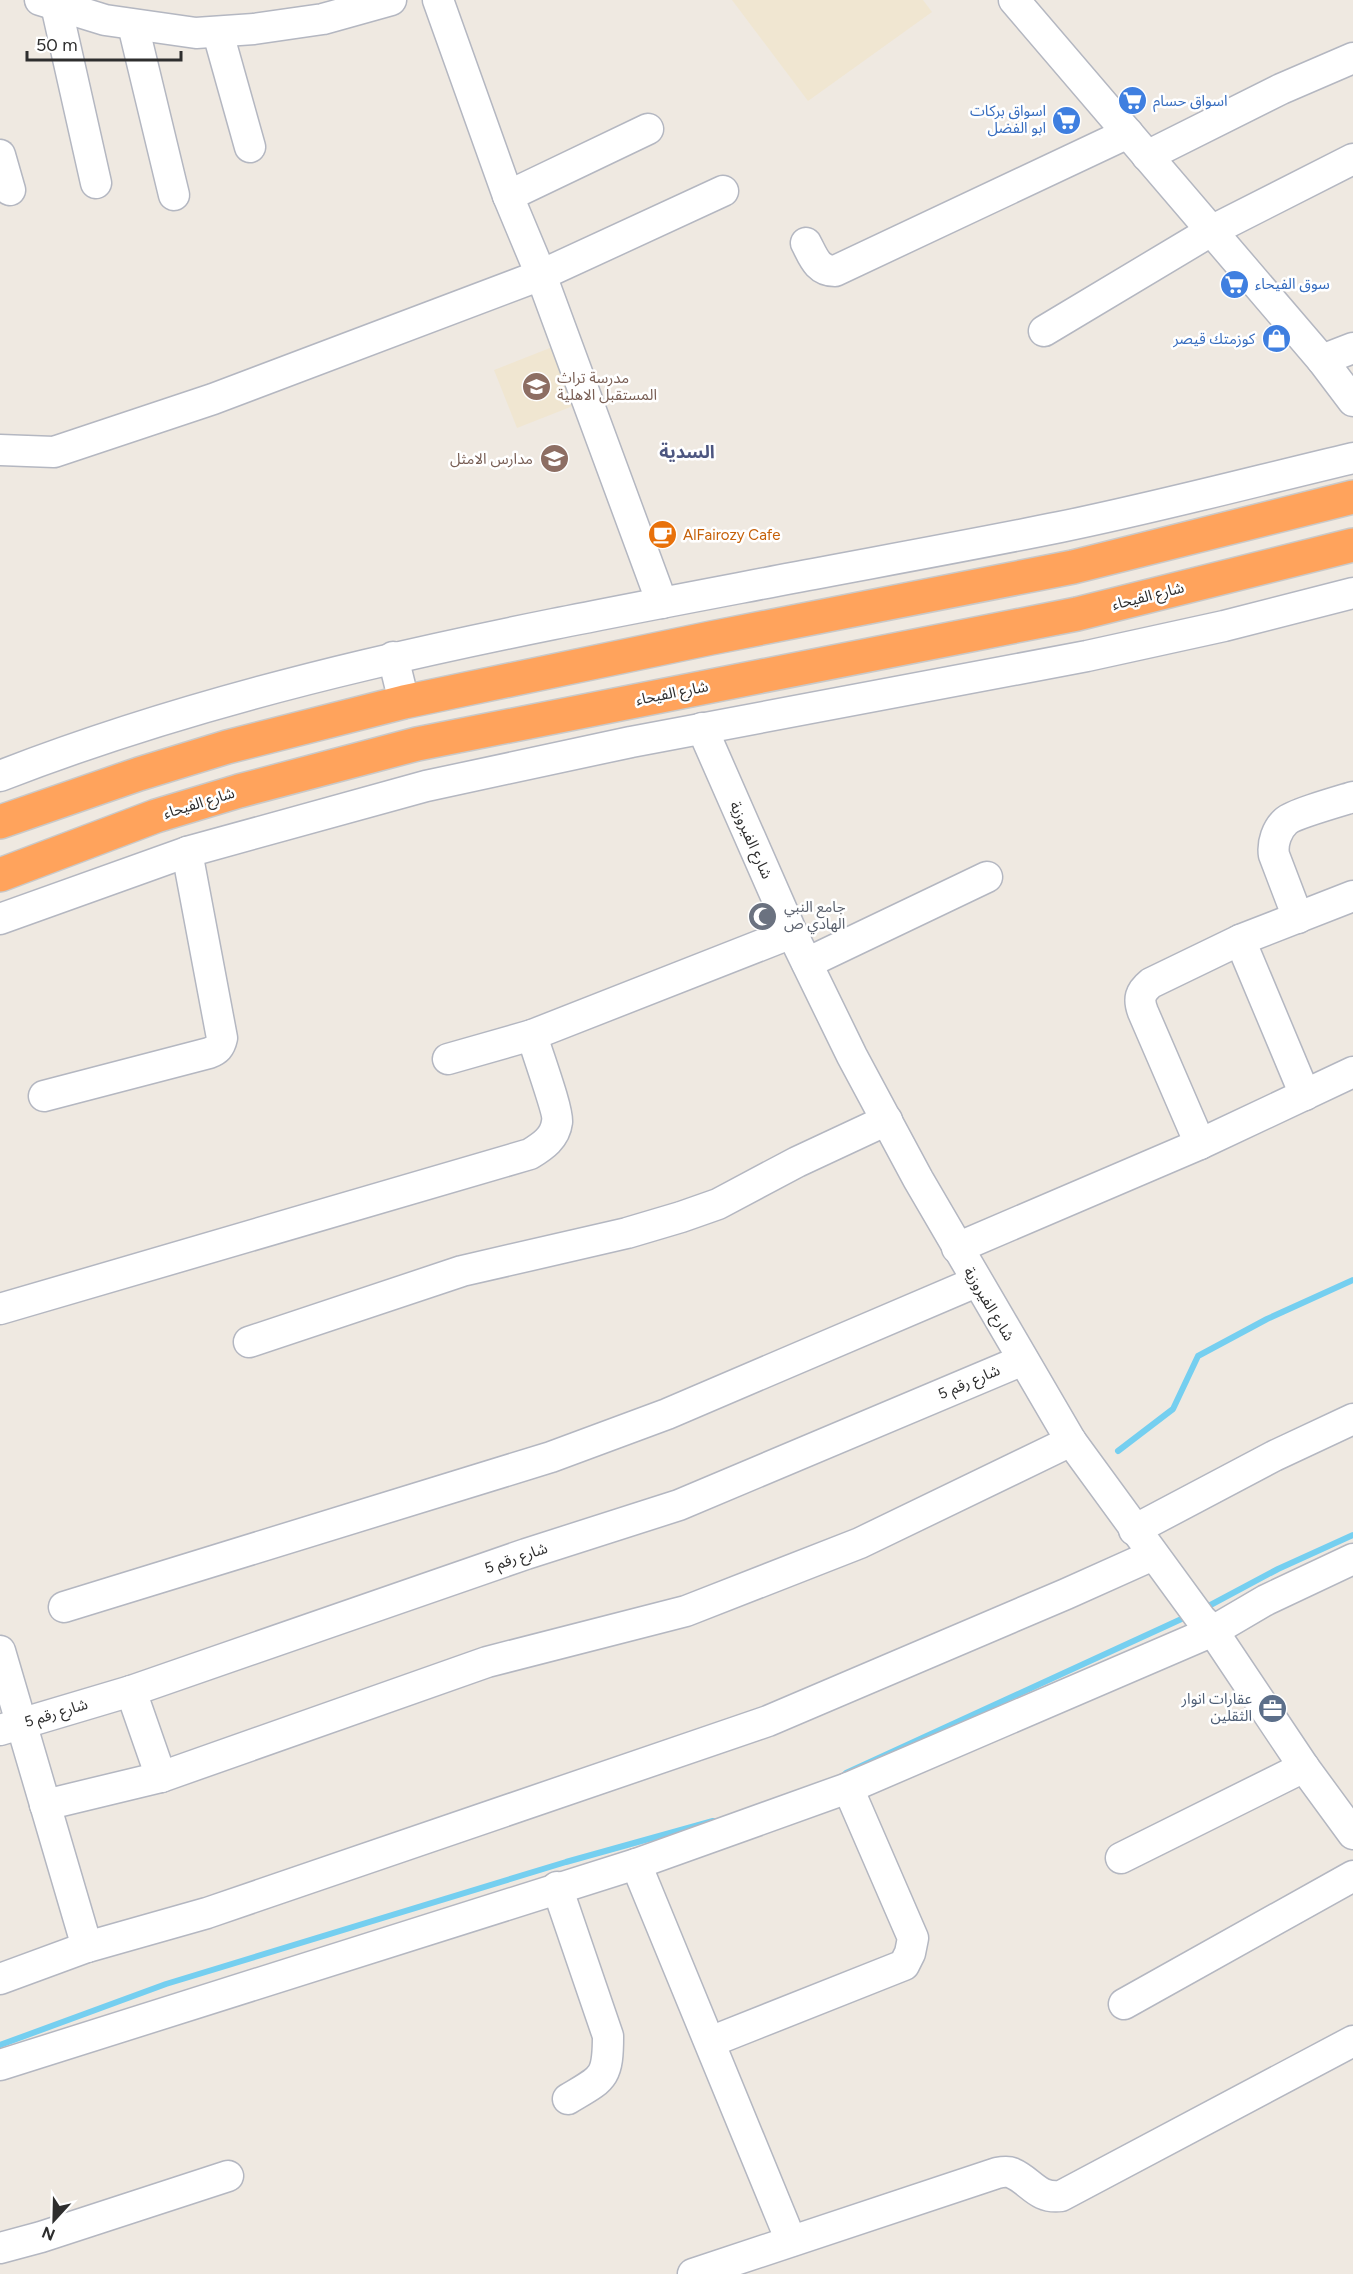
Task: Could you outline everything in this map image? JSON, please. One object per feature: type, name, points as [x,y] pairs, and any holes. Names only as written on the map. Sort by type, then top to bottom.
[{"type":"highway","points":[[0,822],[139,774],[227,747],[404,702],[711,638],[1073,567],[1353,496]]},
{"type":"highway","name":"شارع الفيحاء","points":[[0,875],[166,813],[417,744],[1077,614],[1353,545]]},
{"type":"highway","points":[[711,638],[721,684]]},
{"type":"street","points":[[48,3],[133,26],[196,33],[218,33],[323,19],[391,0]]},
{"type":"street","points":[[438,0],[508,196],[542,275],[662,603]]},
{"type":"street","points":[[1014,0],[1322,360],[1353,401]]},
{"type":"street","points":[[48,3],[96,183]]},
{"type":"street","points":[[133,26],[174,195]]},
{"type":"street","points":[[218,33],[250,147]]},
{"type":"street","points":[[1147,156],[1281,89],[1353,58]]},
{"type":"street","points":[[508,196],[648,129]]},
{"type":"street","points":[[806,243],[820,267],[827,271],[835,271],[1128,133]]},
{"type":"street","points":[[0,155],[10,190]]},
{"type":"street","points":[[1044,331],[1211,231],[1353,159]]},
{"type":"street","points":[[0,450],[54,452],[213,399],[542,275],[723,191]]},
{"type":"street","points":[[1322,360],[1353,348]]},
{"type":"street","points":[[0,776],[127,731],[314,677],[393,657],[1063,526],[1353,458]]},
{"type":"street","points":[[1063,526],[1073,567]]},
{"type":"street","points":[[0,919],[187,852],[426,786],[702,728],[1087,656],[1224,626],[1353,593]]},
{"type":"street","points":[[1077,614],[1087,656]]},
{"type":"street","points":[[393,657],[404,702]]},
{"type":"street","name":"شارع الفيروزية","points":[[702,728],[792,933],[852,1056],[976,1282],[1071,1441],[1134,1530],[1201,1618],[1353,1834]]},
{"type":"street","points":[[417,744],[426,786]]},
{"type":"street","points":[[1298,918],[1274,855],[1273,848],[1277,833],[1287,819],[1353,797]]},
{"type":"street","points":[[44,1096],[208,1053],[220,1045],[222,1038],[187,852]]},
{"type":"street","points":[[807,963],[987,877]]},
{"type":"street","points":[[1200,1144],[1139,1002],[1141,994],[1151,983],[1240,940],[1353,896]]},
{"type":"street","points":[[448,1059],[532,1035],[792,933]]},
{"type":"street","points":[[1240,940],[1305,1095]]},
{"type":"street","points":[[0,1309],[530,1154],[544,1146],[554,1134],[558,1120],[532,1035]]},
{"type":"street","points":[[957,1248],[1200,1144],[1353,1072]]},
{"type":"street","points":[[249,1342],[462,1271],[627,1233],[681,1217],[718,1204],[797,1162],[887,1120]]},
{"type":"street","points":[[64,1607],[551,1457],[668,1414],[976,1282]]},
{"type":"street","name":"شارع رقم 5","points":[[10,1727],[131,1691],[526,1554],[679,1505],[1023,1360]]},
{"type":"street","points":[[1134,1530],[1274,1456],[1353,1419]]},
{"type":"street","points":[[45,1805],[161,1778],[487,1662],[686,1611],[860,1543],[1071,1441]]},
{"type":"street","points":[[0,1978],[87,1947],[207,1913],[768,1721],[1066,1594],[1153,1554]]},
{"type":"street","points":[[0,2065],[557,1887],[636,1864],[848,1788],[1201,1618],[1266,1600],[1353,1559]]},
{"type":"street","points":[[0,1651],[10,1727],[45,1805],[87,1947]]},
{"type":"street","points":[[131,1691],[161,1778]]},
{"type":"street","points":[[1121,1858],[1304,1767]]},
{"type":"street","points":[[710,2043],[904,1965],[910,1953],[913,1938],[848,1788]]},
{"type":"street","points":[[636,1864],[792,2241]]},
{"type":"street","points":[[1124,2004],[1353,1876]]},
{"type":"street","points":[[557,1887],[608,2036],[608,2060],[600,2080],[568,2098]]},
{"type":"street","points":[[693,2274],[997,2172],[1010,2172],[1038,2192],[1051,2197],[1061,2196],[1353,2041]]},
{"type":"street","points":[[0,2248],[42,2237],[228,2176]]},
{"type":"shaded area","points":[[732,0],[923,0],[932,12],[808,101]]},
{"type":"shaded area","name":"مدرسة تراث المستقبل الاهلية","points":[[555,346],[578,404],[517,428],[494,370]]},
{"type":"waterway","points":[[1118,1451],[1173,1409],[1198,1356],[1267,1319],[1353,1280]]},
{"type":"waterway","points":[[1203,1609],[1278,1569],[1353,1535]]},
{"type":"waterway","points":[[846,1773],[1188,1616]]},
{"type":"waterway","points":[[0,2045],[166,1984],[566,1862],[713,1821]]},
{"type":"place","name":"اسواق حسام","points":[[1132,101]]},
{"type":"place","name":"اسواق بركات ابو الفضل","points":[[1067,120]]},
{"type":"place","name":"سوق الفيحاء","points":[[1234,284]]},
{"type":"place","name":"كوزمتك قيصر","points":[[1276,339]]},
{"type":"place","name":"مدرسة تراث المستقبل الاهلية","points":[[536,387]]},
{"type":"place","name":"مدارس الامثل","points":[[554,459]]},
{"type":"place","name":"AlFairozy Cafe","points":[[662,535]]},
{"type":"place","name":"جامع النبي الهادي ص","points":[[763,916]]},
{"type":"place","name":"عقارات انوار الثقلين","points":[[1273,1708]]},
{"type":"district","name":"السدية","points":[[687,452]]}]
